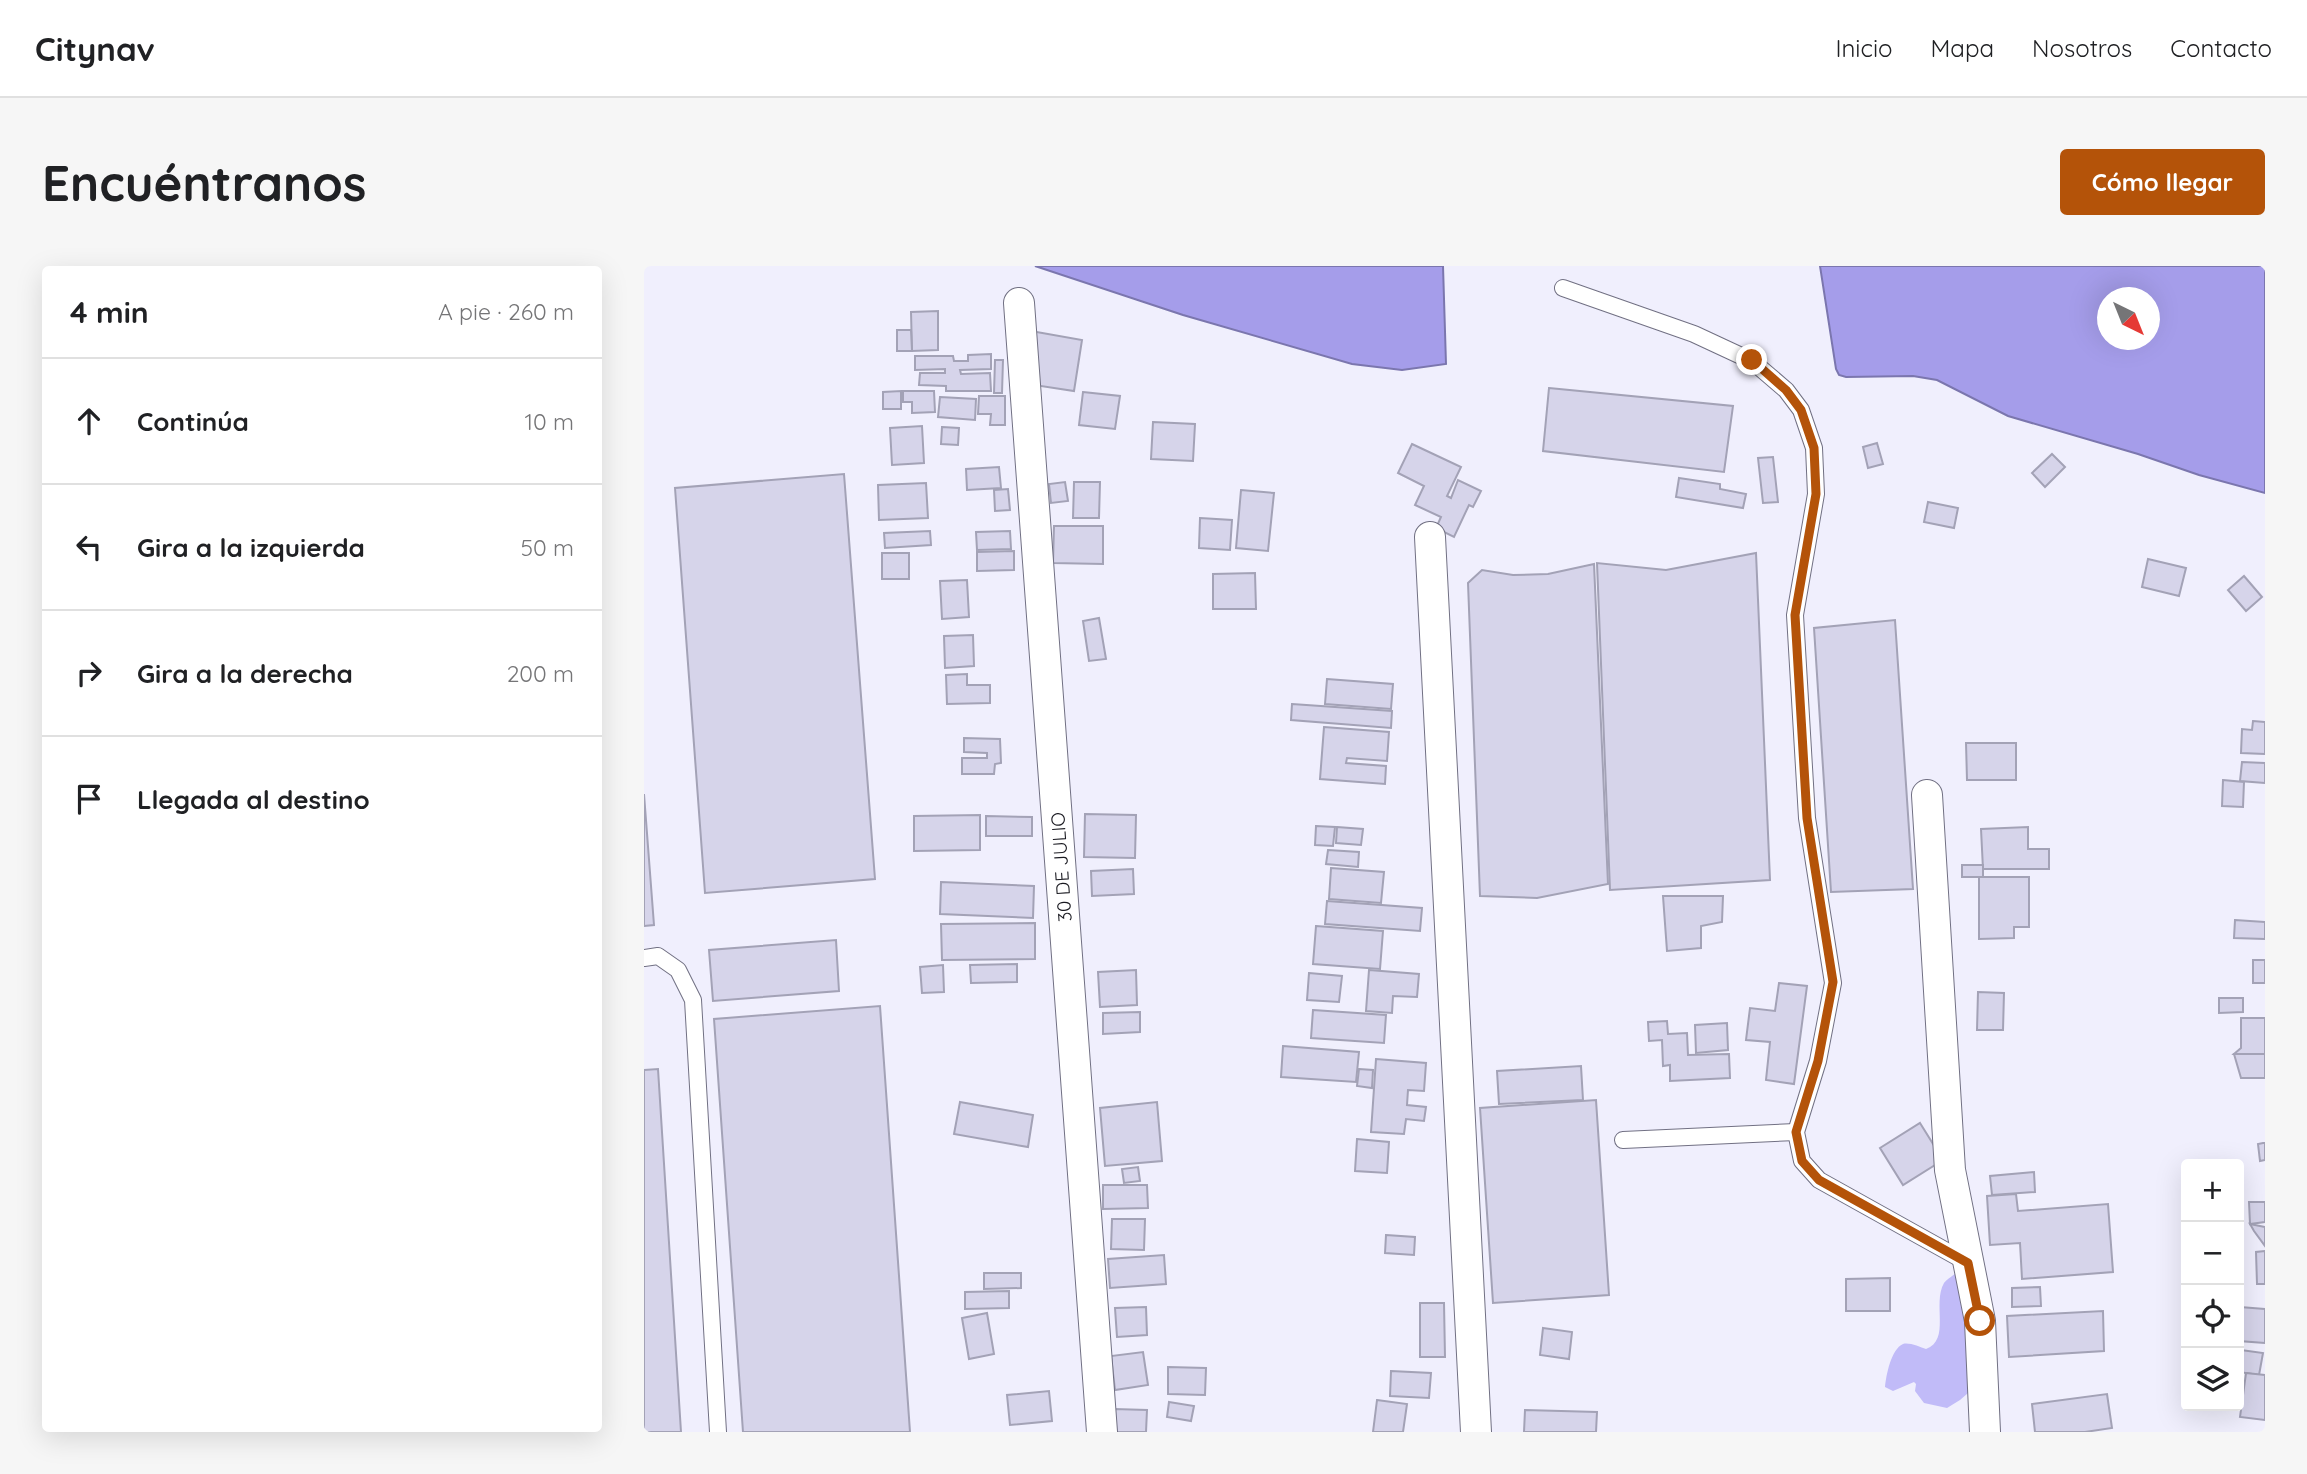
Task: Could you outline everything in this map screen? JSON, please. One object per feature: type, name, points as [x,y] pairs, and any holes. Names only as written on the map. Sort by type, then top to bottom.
[{"type":"street","name":"30 DE JULIO","points":[[1019,303],[1101,1432]]},
{"type":"street","points":[[1430,537],[1476,1432]]},
{"type":"street","points":[[1927,795],[1950,1170],[1980,1321],[1985,1432]]},
{"type":"lane","points":[[1563,288],[1694,334],[1752,360],[1786,390],[1801,410],[1814,448],[1816,494],[1795,615],[1807,818],[1833,982],[1818,1061],[1796,1132],[1802,1161],[1819,1180],[1968,1263]]},
{"type":"lane","points":[[644,958],[658,956],[678,970],[693,1000],[718,1432]]},
{"type":"lane","points":[[1623,1140],[1796,1132]]},
{"type":"shaded area","points":[[1035,266],[1443,266],[1446,364],[1402,370],[1352,364],[1183,315]]},
{"type":"shaded area","points":[[1820,266],[2265,266],[2265,493],[2008,416],[1937,380],[1913,376],[1839,375]]},
{"type":"shaded area","points":[[1957,1272],[1965,1274],[1975,1387],[1947,1408],[1924,1403],[1915,1391],[1914,1382],[1893,1391],[1885,1387],[1890,1363],[1899,1347],[1908,1344],[1926,1349],[1938,1338],[1941,1291],[1944,1283]]},
{"type":"building","points":[[938,311],[938,350],[912,351],[911,312]]},
{"type":"building","points":[[897,330],[911,330],[912,351],[897,351]]},
{"type":"building","points":[[1031,331],[1082,340],[1074,391],[1034,385]]},
{"type":"building","points":[[991,354],[991,369],[960,370],[961,374],[990,373],[991,391],[946,391],[946,386],[919,385],[920,373],[945,373],[945,369],[915,370],[915,356],[953,356],[954,361],[968,361],[968,355]]},
{"type":"building","points":[[995,360],[1003,360],[1002,393],[994,393]]},
{"type":"building","points":[[1549,388],[1733,406],[1724,472],[1543,451]]},
{"type":"building","points":[[901,391],[901,409],[883,409],[883,392]]},
{"type":"building","points":[[903,391],[934,391],[935,412],[912,413],[912,402],[903,402]]},
{"type":"building","points":[[1083,392],[1120,396],[1115,429],[1079,425]]},
{"type":"building","points":[[979,396],[1005,396],[1005,425],[990,425],[991,414],[978,414]]},
{"type":"building","points":[[940,397],[976,399],[975,420],[938,417]]},
{"type":"building","points":[[1153,422],[1195,424],[1193,461],[1151,459]]},
{"type":"building","points":[[922,426],[924,463],[892,465],[890,428]]},
{"type":"building","points":[[942,427],[959,428],[958,445],[941,444]]},
{"type":"building","points":[[1877,443],[1883,464],[1868,468],[1863,447]]},
{"type":"building","points":[[1412,444],[1461,467],[1447,496],[1451,498],[1458,480],[1481,491],[1473,507],[1469,505],[1454,537],[1436,528],[1441,517],[1415,505],[1424,486],[1398,473]]},
{"type":"building","points":[[2052,454],[2065,467],[2045,487],[2032,473]]},
{"type":"building","points":[[1773,457],[1778,502],[1763,503],[1758,458]]},
{"type":"building","points":[[999,467],[1001,488],[967,490],[966,469]]},
{"type":"building","points":[[844,474],[875,879],[705,893],[675,488]]},
{"type":"building","points":[[1679,478],[1720,484],[1720,489],[1746,494],[1743,508],[1676,497]]},
{"type":"building","points":[[1065,482],[1068,501],[1051,503],[1049,484]]},
{"type":"building","points":[[1074,482],[1100,482],[1099,518],[1073,518]]},
{"type":"building","points":[[926,483],[928,518],[879,520],[878,485]]},
{"type":"building","points":[[1008,489],[1010,510],[995,511],[994,490]]},
{"type":"building","points":[[1241,490],[1274,493],[1268,551],[1236,548]]},
{"type":"building","points":[[1928,502],[1958,508],[1954,528],[1924,522]]},
{"type":"building","points":[[1200,518],[1232,520],[1230,550],[1199,548]]},
{"type":"building","points":[[1054,526],[1103,526],[1103,564],[1053,563]]},
{"type":"building","points":[[930,531],[931,545],[885,548],[884,533]]},
{"type":"building","points":[[1010,531],[1011,549],[977,550],[976,532]]},
{"type":"building","points":[[1014,551],[1014,570],[977,571],[977,552]]},
{"type":"building","points":[[882,553],[909,553],[909,579],[882,579]]},
{"type":"building","points":[[1756,553],[1770,880],[1610,890],[1597,563],[1666,570]]},
{"type":"building","points":[[2148,559],[2186,568],[2179,596],[2142,587]]},
{"type":"building","points":[[1594,564],[1608,884],[1537,898],[1480,896],[1468,583],[1482,570],[1513,575],[1548,574]]},
{"type":"building","points":[[1255,573],[1256,609],[1213,609],[1213,574]]},
{"type":"building","points":[[2244,576],[2262,597],[2246,611],[2228,590]]},
{"type":"building","points":[[967,580],[969,617],[942,619],[940,581]]},
{"type":"building","points":[[1099,618],[1106,659],[1089,661],[1083,621]]},
{"type":"building","points":[[1895,620],[1913,889],[1831,892],[1814,628]]},
{"type":"building","points":[[973,635],[974,666],[945,668],[944,636]]},
{"type":"building","points":[[967,674],[967,685],[990,685],[990,703],[947,704],[946,675]]},
{"type":"building","points":[[1327,679],[1393,684],[1391,709],[1325,704]]},
{"type":"building","points":[[1292,704],[1392,711],[1391,728],[1291,720]]},
{"type":"building","points":[[2253,721],[2265,722],[2265,754],[2241,753],[2242,729],[2252,730]]},
{"type":"building","points":[[1324,727],[1389,732],[1387,761],[1347,758],[1346,763],[1386,766],[1385,784],[1320,779]]},
{"type":"building","points":[[964,738],[1000,739],[1001,763],[995,764],[994,774],[962,774],[962,758],[987,758],[987,753],[964,752]]},
{"type":"building","points":[[1966,743],[2016,743],[2016,780],[1967,780]]},
{"type":"building","points":[[2242,762],[2265,763],[2265,783],[2240,781]]},
{"type":"building","points":[[2223,780],[2244,782],[2243,807],[2222,806]]},
{"type":"building","points":[[644,794],[654,925],[644,926]]},
{"type":"building","points":[[1085,814],[1136,815],[1135,858],[1084,857]]},
{"type":"building","points":[[980,815],[980,850],[914,851],[914,816]]},
{"type":"building","points":[[986,816],[1032,817],[1032,836],[986,836]]},
{"type":"building","points":[[1316,826],[1335,827],[1333,846],[1315,845]]},
{"type":"building","points":[[1337,827],[1363,829],[1361,845],[1336,843]]},
{"type":"building","points":[[2028,827],[2028,849],[2049,849],[2049,869],[1983,869],[1981,829]]},
{"type":"building","points":[[1328,850],[1359,852],[1358,867],[1326,864]]},
{"type":"building","points":[[1962,865],[1983,865],[1983,877],[1962,877]]},
{"type":"building","points":[[1331,868],[1384,872],[1381,903],[1329,899]]},
{"type":"building","points":[[1133,869],[1134,894],[1092,896],[1091,871]]},
{"type":"building","points":[[1979,877],[2029,877],[2029,927],[2014,927],[2014,938],[1979,939]]},
{"type":"building","points":[[941,882],[1034,886],[1033,918],[940,914]]},
{"type":"building","points":[[1663,896],[1723,896],[1722,922],[1701,926],[1701,948],[1667,951]]},
{"type":"building","points":[[1327,901],[1422,908],[1420,931],[1325,924]]},
{"type":"building","points":[[2235,920],[2265,922],[2265,939],[2234,938]]},
{"type":"building","points":[[1035,923],[1035,959],[942,960],[941,924]]},
{"type":"building","points":[[1316,926],[1383,931],[1380,969],[1313,964]]},
{"type":"building","points":[[836,940],[839,991],[713,1001],[709,950]]},
{"type":"building","points":[[2253,960],[2265,960],[2265,983],[2253,983]]},
{"type":"building","points":[[1017,964],[1017,982],[971,983],[970,965]]},
{"type":"building","points":[[943,965],[944,992],[922,993],[920,967]]},
{"type":"building","points":[[1136,970],[1137,1005],[1100,1007],[1098,972]]},
{"type":"building","points":[[1369,970],[1419,974],[1417,997],[1393,996],[1392,1013],[1366,1011]]},
{"type":"building","points":[[1309,973],[1342,976],[1339,1002],[1307,1000]]},
{"type":"building","points":[[1779,983],[1807,986],[1794,1084],[1766,1080],[1770,1042],[1746,1040],[1750,1008],[1775,1011]]},
{"type":"building","points":[[1978,992],[2004,993],[2003,1030],[1977,1030]]},
{"type":"building","points":[[2219,998],[2243,998],[2243,1012],[2219,1013]]},
{"type":"building","points":[[880,1006],[910,1432],[743,1432],[714,1019]]},
{"type":"building","points":[[1313,1010],[1386,1015],[1384,1043],[1311,1038]]},
{"type":"building","points":[[1140,1012],[1140,1032],[1103,1034],[1103,1013]]},
{"type":"building","points":[[2241,1018],[2265,1018],[2265,1054],[2234,1054],[2241,1048]]},
{"type":"building","points":[[1667,1021],[1668,1034],[1687,1033],[1688,1055],[1729,1054],[1730,1078],[1670,1081],[1670,1065],[1663,1066],[1662,1040],[1649,1041],[1648,1022]]},
{"type":"building","points":[[1727,1023],[1728,1050],[1696,1053],[1695,1025]]},
{"type":"building","points":[[1283,1046],[1359,1052],[1356,1082],[1281,1077]]},
{"type":"building","points":[[2234,1054],[2265,1054],[2265,1078],[2241,1078]]},
{"type":"building","points":[[1376,1059],[1426,1063],[1424,1091],[1408,1090],[1407,1105],[1426,1107],[1424,1121],[1406,1119],[1404,1134],[1371,1132]]},
{"type":"building","points":[[1581,1066],[1583,1100],[1499,1104],[1497,1071]]},
{"type":"building","points":[[658,1069],[681,1432],[644,1432],[644,1070]]},
{"type":"building","points":[[1359,1069],[1373,1070],[1372,1088],[1357,1086]]},
{"type":"building","points":[[1596,1100],[1609,1295],[1493,1303],[1480,1108]]},
{"type":"building","points":[[960,1102],[1033,1115],[1028,1147],[954,1134]]},
{"type":"building","points":[[1157,1102],[1162,1161],[1105,1166],[1100,1108]]},
{"type":"building","points":[[1920,1123],[1943,1160],[1903,1185],[1880,1148]]},
{"type":"building","points":[[1357,1139],[1389,1142],[1387,1173],[1355,1171]]},
{"type":"building","points":[[2265,1143],[2265,1160],[2260,1161],[2258,1144]]},
{"type":"building","points":[[1138,1167],[1140,1181],[1124,1183],[1122,1169]]},
{"type":"building","points":[[2034,1172],[2035,1192],[1992,1195],[1990,1176]]},
{"type":"building","points":[[1103,1185],[1147,1185],[1148,1208],[1103,1209]]},
{"type":"building","points":[[2016,1194],[2018,1211],[2108,1204],[2113,1272],[2022,1279],[2020,1243],[1990,1245],[1987,1196]]},
{"type":"building","points":[[2249,1202],[2265,1202],[2265,1222],[2250,1224]]},
{"type":"building","points":[[1112,1219],[1145,1219],[1144,1250],[1111,1249]]},
{"type":"building","points":[[2250,1224],[2265,1227],[2265,1246],[2254,1231]]},
{"type":"building","points":[[1386,1235],[1415,1237],[1414,1255],[1385,1253]]},
{"type":"building","points":[[2265,1251],[2265,1284],[2257,1284],[2256,1252]]},
{"type":"building","points":[[1164,1255],[1166,1284],[1110,1288],[1108,1259]]},
{"type":"building","points":[[984,1273],[1021,1273],[1021,1288],[984,1289]]},
{"type":"building","points":[[1890,1278],[1890,1311],[1846,1311],[1846,1279]]},
{"type":"building","points":[[2040,1287],[2041,1306],[2012,1307],[2012,1288]]},
{"type":"building","points":[[1009,1291],[1009,1308],[965,1309],[965,1292]]},
{"type":"building","points":[[1420,1303],[1444,1303],[1445,1357],[1420,1357]]},
{"type":"building","points":[[1146,1307],[1147,1335],[1117,1337],[1115,1308]]},
{"type":"building","points":[[2244,1307],[2265,1309],[2265,1343],[2244,1341]]},
{"type":"building","points":[[2103,1311],[2104,1351],[2009,1357],[2007,1316]]},
{"type":"building","points":[[987,1313],[994,1354],[969,1359],[962,1318]]},
{"type":"building","points":[[1543,1328],[1572,1332],[1569,1359],[1540,1355]]},
{"type":"building","points":[[2244,1350],[2263,1353],[2259,1375],[2244,1373]]},
{"type":"building","points":[[1143,1352],[1148,1385],[1115,1390],[1111,1356]]},
{"type":"building","points":[[1168,1367],[1206,1368],[1205,1395],[1168,1394]]},
{"type":"building","points":[[1391,1371],[1431,1373],[1429,1398],[1390,1396]]},
{"type":"building","points":[[2246,1373],[2265,1375],[2265,1420],[2240,1417],[2241,1411],[2244,1411]]},
{"type":"building","points":[[1049,1391],[1052,1421],[1010,1425],[1007,1395]]},
{"type":"building","points":[[2107,1394],[2112,1428],[2085,1432],[2035,1432],[2032,1404]]},
{"type":"building","points":[[1377,1400],[1407,1404],[1403,1432],[1373,1432]]},
{"type":"building","points":[[1169,1402],[1194,1406],[1191,1421],[1167,1417]]},
{"type":"building","points":[[1114,1409],[1147,1410],[1146,1432],[1113,1432]]},
{"type":"building","points":[[1525,1410],[1597,1412],[1596,1432],[1524,1432]]},
{"type":"route","points":[[1752,360],[1786,390],[1801,410],[1814,448],[1816,494],[1795,615],[1807,818],[1833,982],[1818,1061],[1796,1132],[1802,1161],[1819,1180],[1968,1263],[1980,1321]]}]
